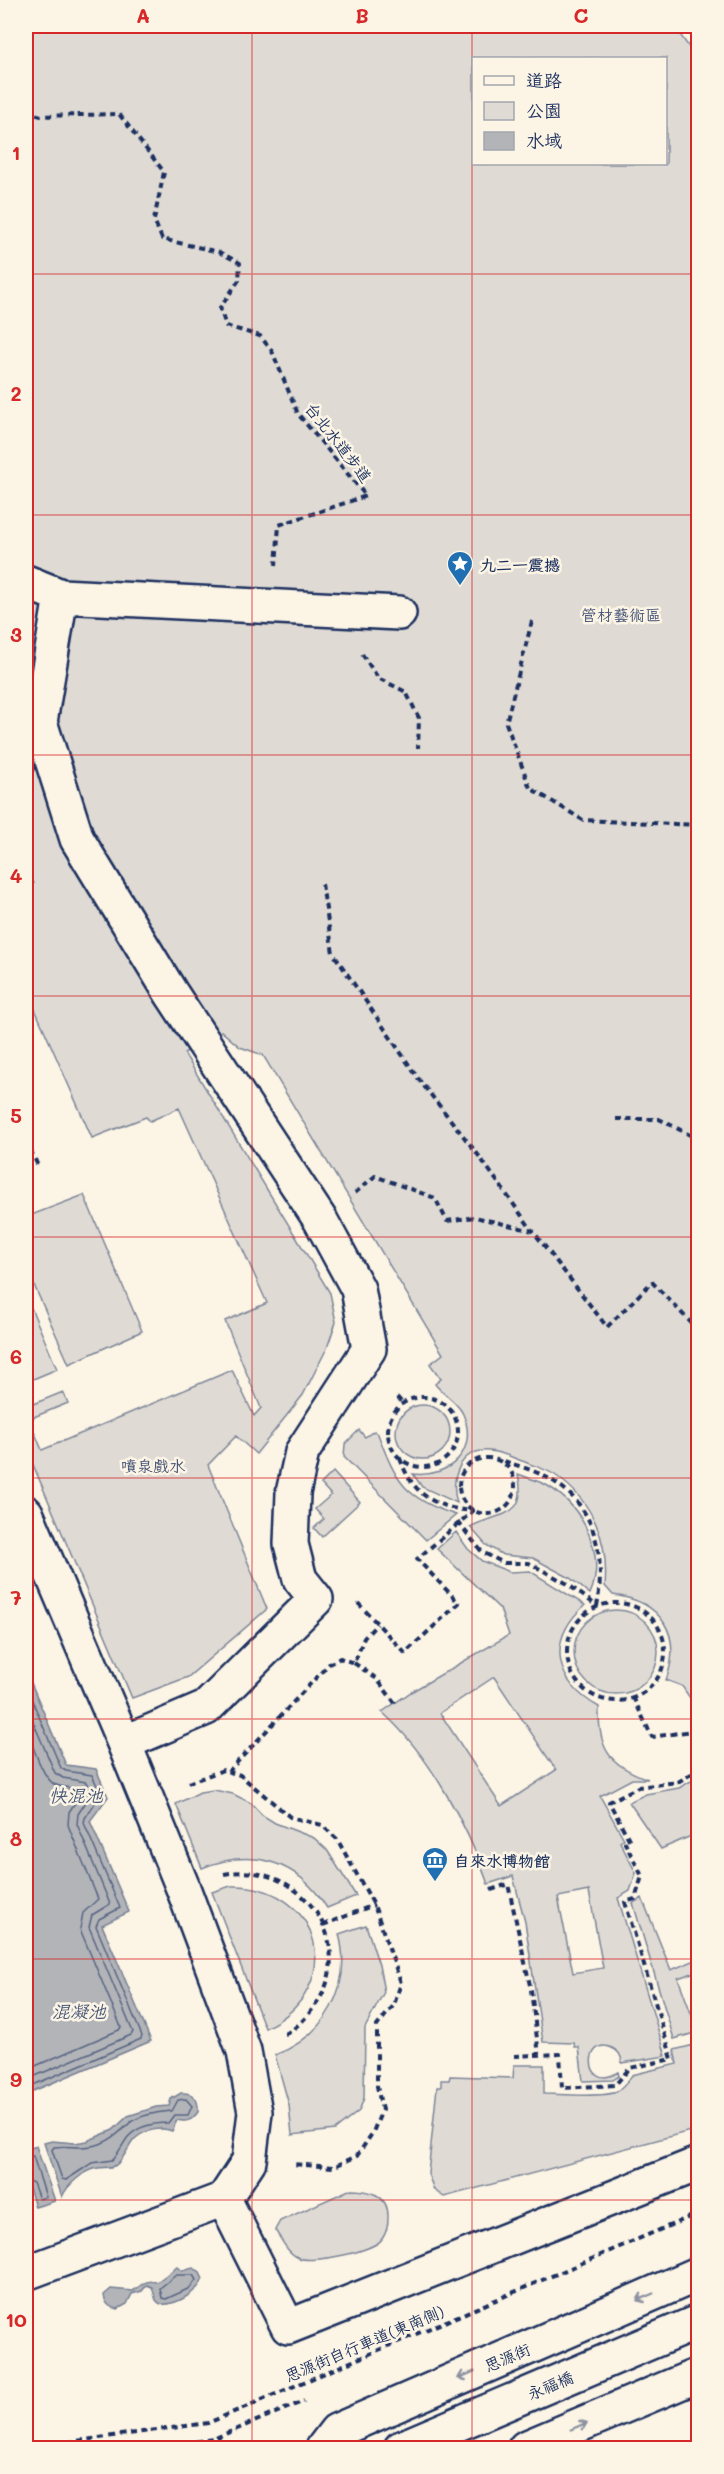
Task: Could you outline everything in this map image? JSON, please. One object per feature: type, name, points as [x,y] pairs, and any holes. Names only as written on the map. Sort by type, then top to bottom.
[{"type":"street","points":[[26,582],[61,596],[399,613]]},
{"type":"street","points":[[61,596],[40,722],[77,839],[171,993],[321,1221],[358,1289],[369,1348],[302,1452],[293,1493],[291,1544],[300,1580],[316,1599],[206,1708],[124,1743]]},
{"type":"street","points":[[26,1514],[147,1797],[183,1888],[244,2051],[255,2112],[249,2162],[224,2199],[26,2273]]},
{"type":"street","points":[[224,2199],[288,2327],[699,2164]]},
{"type":"street","name":"思源街","points":[[323,2448],[336,2431],[699,2274]]},
{"type":"street","name":"永福橋","points":[[401,2448],[699,2322]]},
{"type":"street","points":[[525,2448],[699,2375]]},
{"type":"path","name":"台北水道步道","points":[[26,111],[41,116],[119,114],[164,172],[154,220],[162,239],[219,252],[240,262],[239,280],[220,308],[226,326],[260,336],[272,351],[298,414],[366,496],[279,525],[274,607]]},
{"type":"path","points":[[365,611],[362,656],[378,678],[406,692],[419,718],[418,748]]},
{"type":"path","points":[[532,621],[506,723],[530,788],[584,820],[699,825]]},
{"type":"path","points":[[322,884],[333,953],[420,1081],[607,1327],[652,1282],[699,1330]]},
{"type":"path","points":[[616,1119],[659,1119],[699,1139]]},
{"type":"path","points":[[26,1140],[38,1166]]},
{"type":"path","points":[[321,1221],[375,1176],[435,1198],[447,1221],[475,1217],[533,1231]]},
{"type":"path","points":[[397,1397],[402,1403]]},
{"type":"path","points":[[419,1397],[437,1399],[452,1411],[459,1427],[456,1446],[445,1460],[428,1467],[409,1464],[400,1458],[395,1453],[388,1436],[390,1418],[402,1403],[419,1397]]},
{"type":"path","points":[[473,1511],[462,1500],[458,1485],[462,1472],[473,1461],[487,1457],[545,1476],[565,1491],[580,1506],[592,1525],[598,1544],[601,1584],[597,1606]]},
{"type":"path","points":[[400,1458],[405,1475],[428,1499],[458,1510],[487,1514],[502,1510],[512,1500],[516,1485],[512,1471],[501,1460]]},
{"type":"path","points":[[316,1599],[337,1622],[358,1603],[405,1653],[459,1603],[417,1559],[473,1511]]},
{"type":"path","points":[[458,1522],[482,1552],[504,1563],[529,1563],[566,1583],[597,1606]]},
{"type":"path","points":[[622,1603],[638,1608],[652,1618],[661,1633],[665,1650],[663,1666],[656,1682],[643,1694],[633,1697],[627,1700],[610,1701],[593,1696],[579,1685],[570,1671],[566,1654],[568,1637],[576,1622],[597,1606],[622,1603]]},
{"type":"path","points":[[354,1663],[364,1638],[377,1624]]},
{"type":"path","points":[[228,1772],[329,1664],[340,1658],[354,1663],[377,1679],[395,1703]]},
{"type":"path","points":[[633,1697],[652,1737],[699,1730]]},
{"type":"path","points":[[147,1797],[223,1770],[240,1775],[290,1817],[322,1825],[337,1839],[374,1905],[401,1983],[394,2005],[377,2026],[377,2086],[382,2110],[373,2132],[357,2156],[333,2167],[249,2162]]},
{"type":"path","points":[[514,2056],[560,2054],[562,2088],[615,2085],[630,2068],[672,2059],[625,1902],[635,1899],[642,1876],[625,1843],[630,1841],[609,1802],[638,1787],[678,1782],[699,1770]]},
{"type":"path","points":[[183,1888],[227,1873],[246,1871],[267,1875],[286,1882],[302,1894],[315,1909],[323,1925],[330,1946],[330,1967],[326,1987],[317,2005],[303,2021],[287,2033],[244,2051]]},
{"type":"path","points":[[490,1890],[508,1884],[531,1990],[539,2055]]},
{"type":"path","points":[[323,1925],[374,1905]]},
{"type":"path","name":"思源街自行車道(東南側)","points":[[26,2448],[208,2423],[699,2213]]},
{"type":"green space","points":[[26,26],[674,26],[698,60],[698,1710],[682,1686],[666,1680],[672,1648],[664,1622],[644,1604],[630,1598],[613,1595],[605,1586],[604,1553],[596,1523],[589,1510],[568,1485],[544,1469],[503,1454],[479,1451],[471,1454],[459,1467],[455,1484],[457,1503],[422,1487],[413,1474],[438,1472],[449,1467],[464,1450],[467,1440],[467,1427],[463,1414],[435,1384],[441,1379],[430,1364],[443,1354],[263,1055],[240,1047],[221,1031],[184,1053],[330,1293],[336,1322],[327,1348],[303,1395],[256,1454],[236,1436],[208,1465],[267,1609],[188,1677],[132,1698],[26,1448],[26,1407],[63,1392],[68,1403],[29,1419],[42,1450],[232,1370],[254,1416],[261,1408],[225,1321],[267,1303],[179,1108],[150,1121],[146,1117],[92,1138],[26,989],[26,888],[34,883],[26,871]]},
{"type":"green space","points":[[84,1195],[142,1331],[69,1364],[26,1267],[26,1217]]},
{"type":"green space","points":[[26,1296],[57,1369],[26,1382]]},
{"type":"green space","points":[[423,1405],[433,1407],[442,1413],[448,1422],[450,1432],[448,1442],[442,1451],[433,1457],[423,1459],[413,1457],[404,1451],[398,1442],[396,1432],[398,1422],[404,1413],[413,1407]]},
{"type":"green space","points":[[359,1430],[365,1437],[374,1431],[378,1434],[397,1477],[414,1495],[439,1509],[456,1515],[426,1540],[344,1457],[345,1444]]},
{"type":"green space","points":[[333,1472],[360,1502],[322,1537],[314,1528],[324,1519],[315,1509],[331,1495],[321,1484]]},
{"type":"green space","points":[[518,1474],[548,1486],[561,1495],[581,1519],[593,1548],[596,1564],[595,1579],[590,1594],[570,1578],[533,1558],[503,1555],[486,1545],[470,1527],[500,1516],[515,1507],[519,1500],[520,1489]]},
{"type":"green space","points":[[456,1532],[468,1549],[482,1561],[510,1572],[530,1571],[585,1605],[564,1632],[560,1646],[560,1660],[572,1685],[599,1707],[601,1734],[608,1753],[623,1768],[648,1779],[632,1779],[600,1796],[624,1839],[620,1842],[636,1873],[630,1891],[618,1898],[666,2056],[622,2063],[621,2056],[612,2048],[603,2046],[596,2049],[591,2063],[594,2071],[599,2076],[607,2077],[618,2072],[619,2076],[613,2080],[583,2081],[579,2047],[575,2047],[574,2043],[543,2042],[525,1922],[513,1876],[488,1884],[469,1838],[445,1792],[416,1749],[382,1712],[411,1692],[509,1635],[500,1609],[437,1549]],"holes":[[[494,1677],[556,1770],[501,1806],[440,1713]],[[589,1891],[603,1968],[573,1973],[558,1897]]]},
{"type":"green space","points":[[616,1610],[639,1617],[651,1629],[658,1652],[651,1675],[639,1687],[616,1694],[593,1687],[581,1675],[574,1652],[581,1629],[593,1617]]},
{"type":"green space","points":[[698,1777],[698,1833],[661,1849],[629,1802],[646,1794],[679,1788]]},
{"type":"green space","points":[[214,1790],[233,1794],[251,1803],[262,1815],[275,1823],[314,1838],[327,1850],[356,1896],[327,1908],[302,1879],[273,1862],[239,1859],[202,1868],[176,1804],[200,1792]]},
{"type":"green space","points":[[231,1886],[262,1890],[287,1902],[304,1920],[314,1942],[315,1965],[308,1989],[291,2011],[265,2028],[212,1892]]},
{"type":"green space","points":[[642,1898],[671,1970],[698,1959],[698,1971],[678,1978],[698,2032],[674,2039],[633,1903]]},
{"type":"green space","points":[[366,1925],[379,1965],[384,1992],[365,2028],[364,2098],[359,2111],[335,2130],[292,2135],[289,2105],[275,2055],[293,2047],[321,2022],[338,1991],[342,1973],[339,1934]]},
{"type":"green space","points":[[698,2044],[698,2129],[444,2197],[434,2190],[428,2174],[437,2087],[441,2087],[441,2080],[449,2080],[450,2076],[513,2078],[514,2065],[544,2065],[544,2094],[610,2094],[621,2089],[632,2075],[677,2064],[674,2050]]},
{"type":"green space","points":[[349,2190],[376,2195],[385,2204],[388,2224],[382,2239],[368,2248],[329,2258],[306,2259],[291,2253],[275,2230],[280,2221]]},
{"type":"water","name":"混凝池","points":[[26,1671],[66,1765],[96,1769],[108,1797],[90,1821],[129,1912],[102,1925],[151,2041],[26,2094]]},
{"type":"water","points":[[181,2093],[192,2095],[196,2100],[198,2112],[194,2117],[186,2121],[177,2120],[172,2131],[156,2129],[136,2137],[116,2165],[98,2168],[82,2175],[68,2187],[62,2197],[44,2143],[87,2141],[113,2130],[128,2116],[156,2107],[169,2106],[171,2099]]},
{"type":"water","points":[[36,2146],[55,2201],[35,2207],[26,2178],[26,2150]]},
{"type":"water","points":[[177,2267],[182,2271],[193,2268],[199,2271],[203,2279],[191,2294],[179,2301],[160,2304],[156,2300],[152,2287],[147,2285],[142,2291],[132,2294],[127,2304],[118,2309],[110,2307],[105,2301],[104,2295],[111,2289],[133,2291],[146,2282],[157,2282]]},
{"type":"place","name":"九二一震撼","points":[[460,587]]},
{"type":"place","name":"自來水博物館","points":[[435,1883]]},
{"type":"park label","name":"管材藝術區","points":[[621,614]]},
{"type":"park label","name":"噴泉戲水","points":[[153,1465]]},
{"type":"water label","name":"快混池","points":[[76,1795]]}]
